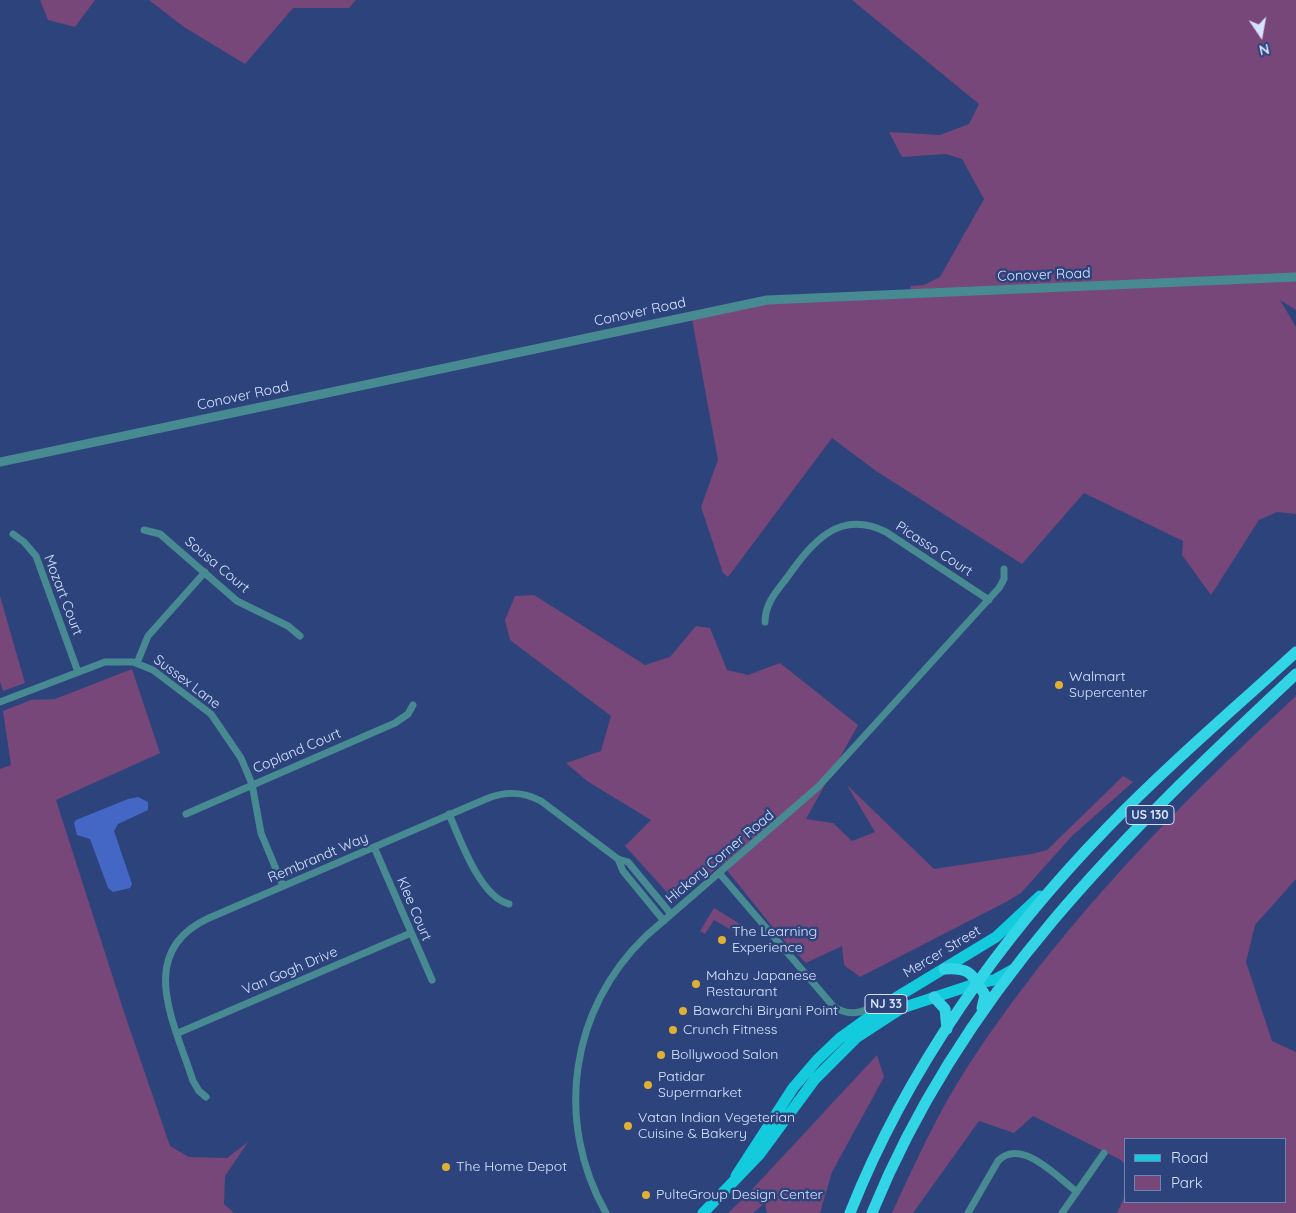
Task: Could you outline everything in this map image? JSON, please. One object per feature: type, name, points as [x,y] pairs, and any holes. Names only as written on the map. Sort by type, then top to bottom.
[{"type":"highway","name":"US 130","points":[[850,1213],[890,1125],[947,1029],[978,983],[1045,897],[1148,786],[1295,655]]},
{"type":"highway","name":"US 130","points":[[872,1213],[921,1109],[982,1010],[1042,932],[1090,876],[1192,772],[1296,674]]},
{"type":"highway","points":[[944,969],[957,968],[968,971],[985,995],[982,1010]]},
{"type":"highway","points":[[934,997],[944,1009],[947,1029]]},
{"type":"main road","name":"Mercer Street","points":[[736,1176],[793,1088],[816,1060],[840,1038],[897,997],[996,937],[1071,868]]},
{"type":"main road","name":"Mercer Street","points":[[703,1213],[736,1176],[758,1155],[815,1079],[842,1049],[888,1016],[934,997],[1003,977],[1015,967]]},
{"type":"street","name":"Conover Road","points":[[0,462],[767,300],[1296,277]]},
{"type":"street","name":"Picasso Court","points":[[764,622],[769,602],[812,544],[828,532],[847,526],[866,526],[886,532],[989,600]]},
{"type":"street","name":"Sousa Court","points":[[144,530],[160,534],[237,601],[288,626],[300,636]]},
{"type":"street","name":"Mozart Court","points":[[13,534],[28,546],[36,556],[78,672]]},
{"type":"street","name":"Hickory Corner Road","points":[[606,1213],[592,1183],[578,1136],[574,1101],[578,1056],[591,1015],[607,983],[632,950],[818,787],[989,600],[1004,579],[1004,569]]},
{"type":"street","points":[[138,663],[148,636],[205,572]]},
{"type":"street","name":"Sussex Lane","points":[[0,702],[105,662],[124,660],[138,663],[153,670],[211,714],[245,765],[252,784],[261,833],[283,886]]},
{"type":"street","name":"Copland Court","points":[[186,814],[395,723],[408,714],[413,705]]},
{"type":"street","name":"Rembrandt Way","points":[[206,1097],[195,1086],[164,981],[166,964],[176,942],[196,924],[449,814],[501,794],[511,792],[530,796],[571,822],[618,859],[630,864],[671,914]]},
{"type":"street","points":[[449,814],[468,857],[481,878],[494,896],[509,904]]},
{"type":"street","name":"Klee Court","points":[[374,847],[432,980]]},
{"type":"street","name":"Rembrandt Way","points":[[618,859],[623,871],[664,921]]},
{"type":"street","points":[[720,874],[837,1009],[850,1013],[864,1012],[897,997]]},
{"type":"street","name":"Van Gogh Drive","points":[[178,1033],[411,933]]},
{"type":"street","points":[[968,1213],[998,1161],[1002,1156],[1014,1152],[1026,1154],[1077,1192]]},
{"type":"street","points":[[1062,1213],[1104,1154]]},
{"type":"green space","points":[[40,0],[95,0],[75,27],[48,20]]},
{"type":"green space","points":[[149,0],[356,0],[349,8],[293,8],[245,64],[184,27]]},
{"type":"green space","points":[[852,0],[1296,0],[1296,310],[1280,300],[1296,327],[1296,514],[1277,512],[1259,520],[1211,595],[1182,555],[1183,541],[1084,493],[1022,564],[876,471],[832,438],[728,577],[723,573],[701,507],[718,460],[692,319],[775,302],[908,298],[911,286],[924,285],[940,277],[984,199],[962,159],[946,154],[902,157],[889,132],[940,135],[969,124],[979,104]]},
{"type":"green space","points":[[534,595],[645,665],[670,657],[696,626],[710,628],[727,670],[748,675],[780,663],[858,725],[806,819],[833,823],[852,841],[875,832],[847,785],[934,869],[1047,850],[1123,776],[1133,782],[1072,836],[1021,893],[1006,902],[860,977],[844,965],[842,946],[806,963],[779,935],[722,864],[675,901],[625,846],[651,820],[587,781],[566,763],[601,751],[611,716],[510,640],[505,620],[515,596]]},
{"type":"green space","points":[[0,596],[25,683],[3,691],[0,681]]},
{"type":"green space","points":[[132,669],[160,753],[56,800],[124,1012],[170,1146],[189,1157],[227,1158],[248,1142],[225,1176],[224,1204],[234,1213],[0,1213],[0,769],[11,765],[3,711],[31,700],[55,699]]},
{"type":"green space","points":[[1296,696],[1296,879],[1255,925],[1246,962],[1272,1041],[1296,1052],[1296,1213],[1117,1213],[1124,1198],[1124,1203],[1286,1203],[1286,1138],[1124,1138],[1124,1164],[1121,1160],[1033,1116],[1014,1133],[979,1121],[913,1213],[892,1213],[927,1138],[957,1083],[1004,1014],[1041,965],[1121,871],[1206,782]]},
{"type":"green space","points":[[714,908],[745,927],[740,935],[714,920],[705,934],[700,931]]},
{"type":"green space","points":[[877,1055],[884,1077],[832,1172],[820,1213],[767,1213],[765,1203],[753,1213],[728,1213],[746,1196]]},
{"type":"water","points":[[138,797],[148,802],[148,810],[118,824],[114,831],[132,884],[130,888],[113,892],[108,888],[90,839],[77,835],[74,823],[76,820],[128,799]]},
{"type":"place","name":"Walmart Supercenter","points":[[1059,685]]},
{"type":"place","name":"The Learning Experience","points":[[722,940]]},
{"type":"place","name":"Mahzu Japanese Restaurant","points":[[696,984]]},
{"type":"place","name":"Bawarchi Biryani Point","points":[[683,1011]]},
{"type":"place","name":"Crunch Fitness","points":[[673,1030]]},
{"type":"place","name":"Bollywood Salon","points":[[661,1055]]},
{"type":"place","name":"Patidar Supermarket","points":[[648,1085]]},
{"type":"place","name":"Vatan Indian Vegeterian Cuisine & Bakery","points":[[628,1126]]},
{"type":"place","name":"The Home Depot","points":[[446,1167]]},
{"type":"place","name":"PulteGroup Design Center","points":[[646,1195]]}]
